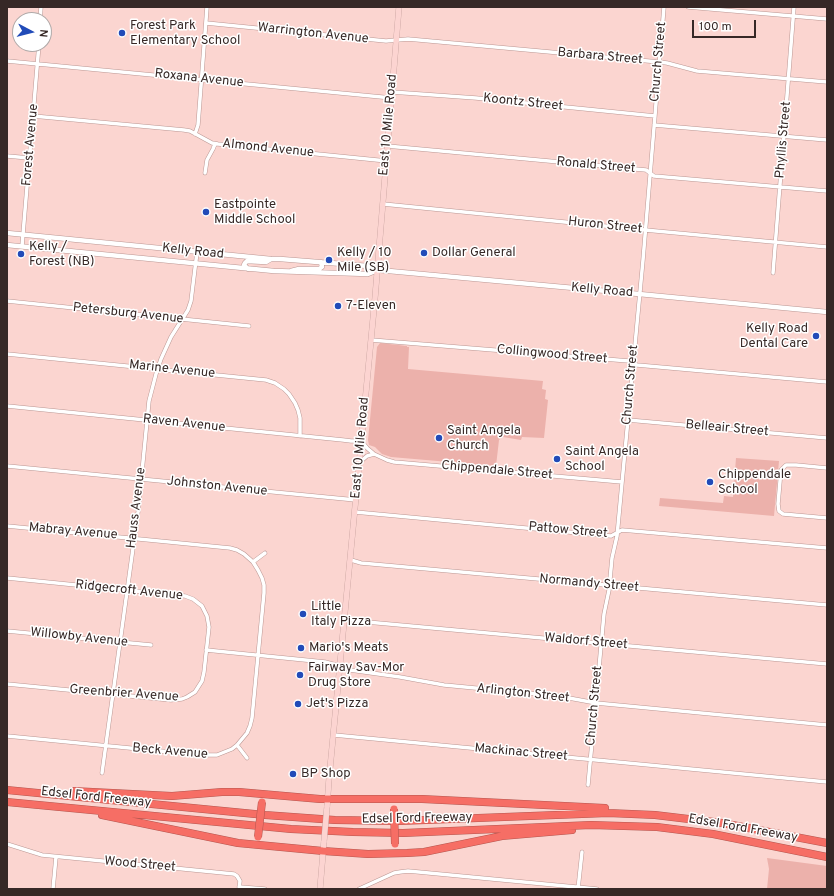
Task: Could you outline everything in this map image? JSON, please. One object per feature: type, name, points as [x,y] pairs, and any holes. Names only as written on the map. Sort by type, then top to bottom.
[{"type":"highway","name":"Edsel Ford Freeway","points":[[7,790],[323,819],[371,821],[608,813],[655,815],[722,823],[827,843]]},
{"type":"highway","points":[[17,791],[58,791],[172,796],[229,792],[320,799],[431,799],[654,811],[675,813],[694,819]]},
{"type":"highway","points":[[264,845],[260,842],[258,837],[262,802],[268,794]]},
{"type":"highway","points":[[388,798],[393,803],[394,809],[395,844],[389,854]]},
{"type":"highway","name":"Edsel Ford Freeway","points":[[7,802],[291,829],[354,832],[404,833],[591,825],[657,827],[713,834],[827,857]]},
{"type":"highway","points":[[50,806],[108,816],[223,840],[323,851],[368,854],[424,852],[492,838],[524,834],[585,829],[657,827]]},
{"type":"main road","name":"East 10 Mile Road","points":[[320,889],[329,779],[378,270],[399,7]]},
{"type":"street","points":[[195,134],[198,127],[207,7]]},
{"type":"street","name":"Church Street","points":[[588,785],[604,614],[617,533],[622,482],[640,294],[664,7]]},
{"type":"street","points":[[688,7],[827,18]]},
{"type":"street","name":"Phyllis Street","points":[[773,273],[794,7]]},
{"type":"street","name":"Warrington Avenue","points":[[206,24],[396,41]]},
{"type":"street","name":"Barbara Street","points":[[396,41],[408,39],[659,62],[697,71],[827,82]]},
{"type":"street","name":"Forest Avenue","points":[[22,246],[38,52]]},
{"type":"street","name":"Roxana Avenue","points":[[7,61],[202,80],[392,95]]},
{"type":"street","name":"Koontz Street","points":[[392,95],[484,99],[655,116]]},
{"type":"street","name":"Almond Avenue","points":[[33,116],[184,130],[190,131],[214,144],[387,161]]},
{"type":"street","points":[[654,125],[827,140]]},
{"type":"street","points":[[206,173],[207,160],[214,144]]},
{"type":"street","name":"Ronald Street","points":[[388,146],[646,170],[654,176],[827,191]]},
{"type":"street","points":[[7,156],[29,158]]},
{"type":"street","name":"Huron Street","points":[[383,204],[827,247]]},
{"type":"street","name":"Kelly Road","points":[[7,233],[271,259],[368,266],[378,270],[827,312]]},
{"type":"street","name":"Kelly Road","points":[[7,245],[287,272],[368,274],[378,270]]},
{"type":"street","name":"Hauss Avenue","points":[[102,773],[134,538],[150,394],[157,369],[168,342],[188,310],[191,301],[197,252]]},
{"type":"street","points":[[248,269],[244,265],[247,261],[266,262],[271,259]]},
{"type":"street","points":[[287,272],[299,269],[319,269],[322,267],[321,262]]},
{"type":"street","name":"Petersburg Avenue","points":[[7,302],[249,326]]},
{"type":"street","name":"Collingwood Street","points":[[371,340],[629,361],[637,365],[827,382]]},
{"type":"street","name":"Marine Avenue","points":[[7,354],[266,380],[275,383],[284,389],[295,403],[300,418],[300,436]]},
{"type":"street","name":"Raven Avenue","points":[[7,406],[361,441]]},
{"type":"street","name":"Belleair Street","points":[[628,420],[827,438]]},
{"type":"street","name":"Chippendale Street","points":[[361,441],[374,454],[394,462],[622,482]]},
{"type":"street","points":[[360,462],[367,456],[374,454]]},
{"type":"street","points":[[827,468],[795,465],[786,466],[781,470],[778,504],[779,511],[783,514],[827,518]]},
{"type":"street","name":"Johnston Avenue","points":[[7,466],[356,500]]},
{"type":"street","name":"Pattow Street","points":[[355,512],[612,536],[622,530],[827,548]]},
{"type":"street","name":"Mabray Avenue","points":[[7,526],[230,548],[237,550],[253,562],[262,578],[264,585],[258,656]]},
{"type":"street","points":[[253,562],[265,553]]},
{"type":"street","name":"Normandy Street","points":[[350,560],[361,563],[827,605]]},
{"type":"street","name":"Ridgecroft Avenue","points":[[7,578],[191,597],[205,610],[207,616],[206,650]]},
{"type":"street","name":"Waldorf Street","points":[[345,618],[356,621],[827,664]]},
{"type":"street","name":"Willowby Avenue","points":[[7,631],[151,645]]},
{"type":"street","points":[[206,650],[258,656]]},
{"type":"street","name":"Greenbrier Avenue","points":[[7,684],[175,700],[187,697],[195,692],[202,681],[204,677],[206,650]]},
{"type":"street","name":"Arlington Street","points":[[258,656],[312,661],[340,666],[350,670],[444,685],[558,696],[596,704],[827,725]]},
{"type":"street","name":"Beck Avenue","points":[[7,736],[208,756],[221,753],[237,745],[250,726],[258,656]]},
{"type":"street","name":"Mackinac Street","points":[[334,735],[827,782]]},
{"type":"street","points":[[237,745],[247,758]]},
{"type":"street","name":"Wood Street","points":[[7,844],[42,855],[56,857],[232,874],[236,875],[238,878],[240,882],[239,888],[265,889]]},
{"type":"street","points":[[578,888],[582,852]]},
{"type":"street","points":[[53,889],[56,857]]},
{"type":"street","points":[[359,889],[394,874],[408,871],[597,889]]},
{"type":"shaded area","points":[[380,343],[409,347],[408,369],[543,381],[542,389],[546,390],[545,399],[548,400],[544,438],[522,437],[521,440],[503,437],[499,440],[496,466],[391,457],[382,454],[375,447],[369,445],[368,440],[377,347]]},
{"type":"shaded area","points":[[736,458],[779,461],[774,516],[659,506],[660,498],[723,503],[724,496],[733,497]]},
{"type":"shaded area","points":[[767,858],[827,866],[827,889],[767,889],[769,869]]},
{"type":"place","name":"Forest Park Elementary School","points":[[122,33]]},
{"type":"place","name":"Eastpointe Middle School","points":[[206,212]]},
{"type":"place","name":"Dollar General","points":[[424,253]]},
{"type":"place","name":"Kelly / Forest (NB)","points":[[21,254]]},
{"type":"place","name":"Kelly / 10 Mile (SB)","points":[[329,260]]},
{"type":"place","name":"7-Eleven","points":[[338,306]]},
{"type":"place","name":"Kelly Road Dental Care","points":[[816,336]]},
{"type":"place","name":"Saint Angela Church","points":[[439,438]]},
{"type":"place","name":"Saint Angela School","points":[[557,459]]},
{"type":"place","name":"Chippendale School","points":[[710,482]]},
{"type":"place","name":"Little Italy Pizza","points":[[303,614]]},
{"type":"place","name":"Mario's Meats","points":[[301,648]]},
{"type":"place","name":"Fairway Sav-Mor Drug Store","points":[[300,675]]},
{"type":"place","name":"Jet's Pizza","points":[[298,704]]},
{"type":"place","name":"BP Shop","points":[[293,774]]}]
